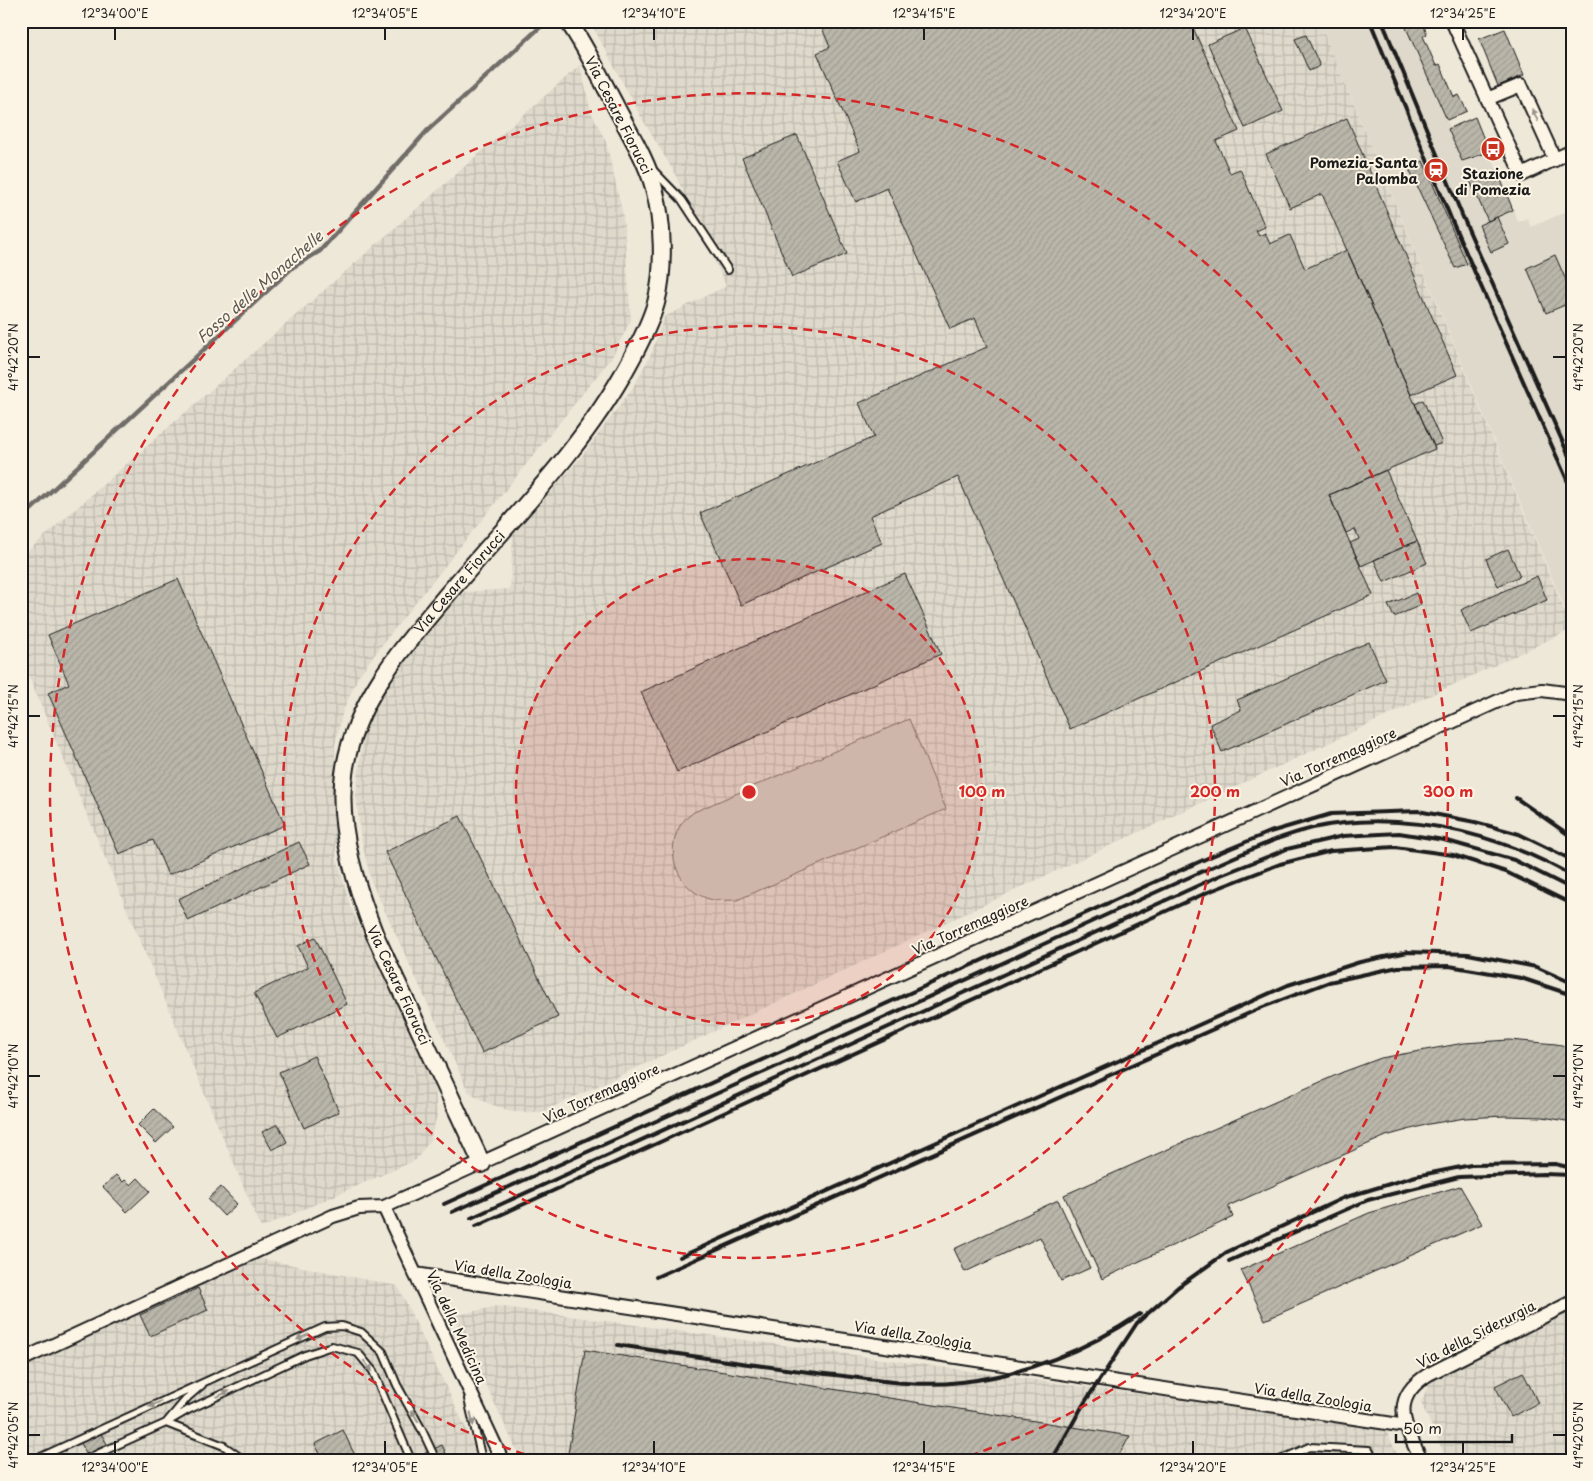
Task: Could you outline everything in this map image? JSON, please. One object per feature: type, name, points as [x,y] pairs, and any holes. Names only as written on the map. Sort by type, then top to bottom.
[{"type":"street","name":"Via Cesare Fiorucci","points":[[482,1164],[375,935],[363,904],[347,843],[343,813],[344,770],[355,728],[378,682],[412,636],[598,417],[635,353],[649,324],[657,301],[661,257],[658,211],[654,188],[643,159],[568,21]]},
{"type":"street","points":[[1452,21],[1522,175],[1572,151]]},
{"type":"street","points":[[1487,99],[1521,85],[1555,160]]},
{"type":"street","name":"Via Torremaggiore","points":[[384,1207],[1516,693],[1542,690],[1572,694]]},
{"type":"street","points":[[21,1360],[333,1216],[359,1208],[384,1207]]},
{"type":"street","name":"Via della Medicina","points":[[384,1207],[502,1460]]},
{"type":"street","name":"Via della Zoologia","points":[[415,1274],[1406,1426]]},
{"type":"street","name":"Via della Siderurgia","points":[[1421,1460],[1406,1426],[1403,1413],[1405,1400],[1411,1388],[1418,1381],[1572,1302]]},
{"type":"lane","points":[[643,159],[682,200],[728,270]]},
{"type":"lane","points":[[34,1460],[325,1327],[342,1326],[361,1332],[383,1352],[397,1384],[436,1460]]},
{"type":"lane","points":[[84,1460],[166,1423],[188,1410],[305,1355],[332,1346],[358,1353],[373,1371],[411,1460]]},
{"type":"lane","points":[[166,1423],[188,1397],[206,1381],[224,1373]]},
{"type":"lane","points":[[464,1378],[482,1460]]},
{"type":"lane","points":[[166,1423],[224,1446],[244,1460]]},
{"type":"lane","points":[[1280,1460],[1309,1447],[1369,1450],[1374,1460]]},
{"type":"shaded area","points":[[590,21],[1319,21],[1572,629],[542,1112],[514,1112],[487,1103],[468,1091],[371,881],[360,834],[356,794],[363,736],[382,693],[419,638],[464,592],[510,589],[513,535],[582,456],[632,389],[651,354],[664,317],[726,286],[675,174],[640,115]]},
{"type":"shaded area","points":[[1319,21],[1404,21],[1450,127],[1475,117],[1518,222],[1527,218],[1531,227],[1572,209],[1572,626]]},
{"type":"shaded area","points":[[580,65],[591,112],[606,142],[623,215],[631,320],[612,357],[359,675],[343,711],[335,745],[336,854],[350,906],[435,1088],[437,1116],[430,1140],[416,1160],[261,1228],[21,658],[21,557]]},
{"type":"shaded area","points":[[909,719],[946,809],[737,900],[713,900],[701,896],[684,881],[674,860],[673,849],[675,837],[681,824],[694,812]]},
{"type":"shaded area","points":[[252,1257],[398,1286],[481,1460],[21,1460],[21,1365]]},
{"type":"shaded area","points":[[497,1306],[1385,1428],[1400,1460],[521,1460],[454,1316]]},
{"type":"shaded area","points":[[1572,1309],[1572,1460],[1447,1460],[1421,1403],[1431,1378]]},
{"type":"building","points":[[819,21],[1190,21],[1239,131],[1216,141],[1230,173],[1240,169],[1265,227],[1256,231],[1259,236],[1265,233],[1270,244],[1290,235],[1305,269],[1347,250],[1435,449],[1329,495],[1373,595],[1070,729],[958,477],[870,516],[882,543],[741,605],[700,513],[874,437],[859,403],[987,347],[975,318],[950,329],[887,188],[856,202],[837,161],[860,151],[817,53],[830,47]]},
{"type":"building","points":[[1422,21],[1427,34],[1423,36],[1436,66],[1440,64],[1454,97],[1459,95],[1467,111],[1447,120],[1404,23]]},
{"type":"building","points":[[1245,28],[1283,111],[1245,128],[1208,44]]},
{"type":"building","points":[[1505,29],[1524,75],[1498,86],[1479,39]]},
{"type":"building","points":[[1306,35],[1320,66],[1309,71],[1295,39]]},
{"type":"building","points":[[1475,117],[1489,152],[1462,161],[1448,129]]},
{"type":"building","points":[[1347,118],[1457,375],[1411,395],[1322,194],[1290,208],[1266,154]]},
{"type":"building","points":[[797,135],[847,254],[792,277],[742,158]]},
{"type":"building","points":[[1423,161],[1467,264],[1455,268],[1408,167]]},
{"type":"building","points":[[1497,170],[1513,210],[1488,221],[1470,181]]},
{"type":"building","points":[[1497,217],[1509,244],[1491,252],[1479,225]]},
{"type":"building","points":[[1555,255],[1572,294],[1572,302],[1546,313],[1527,268]]},
{"type":"building","points":[[1423,400],[1442,443],[1434,446],[1415,404]]},
{"type":"building","points":[[1386,470],[1417,541],[1361,566],[1350,543],[1359,539],[1355,529],[1346,533],[1329,495]]},
{"type":"building","points":[[1417,541],[1427,563],[1384,582],[1374,560]]},
{"type":"building","points":[[1508,549],[1520,576],[1498,586],[1486,559]]},
{"type":"building","points":[[905,574],[941,654],[677,772],[641,692]]},
{"type":"building","points":[[1537,576],[1547,600],[1471,633],[1461,610]]},
{"type":"building","points":[[178,579],[285,825],[168,875],[153,840],[119,854],[48,693],[69,684],[48,635]]},
{"type":"building","points":[[1416,593],[1421,605],[1394,617],[1388,605]]},
{"type":"building","points":[[1369,642],[1386,680],[1222,752],[1210,724],[1241,710],[1237,700]]},
{"type":"building","points":[[460,816],[558,1017],[482,1053],[385,852]]},
{"type":"building","points":[[299,842],[310,864],[188,921],[178,899]]},
{"type":"building","points":[[315,937],[347,1004],[277,1038],[254,993],[308,967],[298,946]]},
{"type":"building","points":[[1509,1040],[1572,1047],[1572,1122],[1543,1117],[1465,1118],[1429,1124],[1386,1136],[1228,1206],[1233,1217],[1102,1279],[1064,1195],[1343,1072],[1381,1058],[1464,1043]]},
{"type":"building","points":[[314,1056],[339,1112],[304,1128],[279,1072]]},
{"type":"building","points":[[154,1109],[173,1127],[156,1143],[138,1125]]},
{"type":"building","points":[[278,1124],[287,1142],[272,1150],[262,1132]]},
{"type":"building","points":[[116,1175],[123,1182],[125,1180],[131,1185],[138,1178],[150,1191],[127,1212],[103,1187]]},
{"type":"building","points":[[1460,1186],[1482,1224],[1265,1320],[1241,1270],[1369,1213]]},
{"type":"building","points":[[221,1187],[237,1204],[224,1216],[208,1199]]},
{"type":"building","points":[[1058,1200],[1090,1268],[1061,1281],[1040,1237],[965,1272],[954,1249]]},
{"type":"building","points":[[198,1288],[208,1310],[150,1336],[140,1315]]},
{"type":"building","points":[[585,1350],[1130,1436],[1116,1460],[567,1460]]},
{"type":"building","points":[[1523,1372],[1538,1403],[1511,1417],[1495,1386]]},
{"type":"building","points":[[99,1430],[107,1444],[87,1455],[80,1441]]},
{"type":"building","points":[[343,1430],[357,1460],[323,1460],[315,1444]]},
{"type":"building","points":[[442,1445],[449,1460],[411,1460]]},
{"type":"waterway","name":"Fosso delle Monachelle","points":[[21,519],[293,267],[320,251],[427,131],[548,21]]},
{"type":"railway","points":[[1370,21],[1452,221],[1572,491]]},
{"type":"railway","points":[[1382,21],[1462,215],[1572,463]]},
{"type":"railway","points":[[1516,798],[1572,837]]},
{"type":"railway","points":[[444,1204],[1212,856],[1270,832],[1331,814],[1418,811],[1475,822],[1519,834],[1572,860]]},
{"type":"railway","points":[[452,1212],[749,1079],[1170,886],[1260,846],[1293,834],[1327,825],[1373,821],[1433,826],[1491,840],[1519,850],[1572,876]]},
{"type":"railway","points":[[471,1218],[1221,875],[1287,849],[1343,836],[1399,833],[1444,840],[1514,860],[1572,889]]},
{"type":"railway","points":[[476,1226],[1208,892],[1280,864],[1331,851],[1395,847],[1453,855],[1506,872],[1572,904]]},
{"type":"railway","points":[[680,1257],[1288,985],[1360,962],[1408,952],[1468,954],[1536,967],[1572,983]]},
{"type":"railway","points":[[656,1277],[1263,1007],[1329,982],[1398,967],[1449,966],[1521,978],[1572,995]]},
{"type":"railway","points":[[1052,1460],[1083,1405],[1137,1323],[1178,1287],[1227,1252],[1343,1198],[1416,1176],[1471,1165],[1555,1164],[1572,1168]]},
{"type":"railway","points":[[1229,1261],[1368,1200],[1459,1177],[1543,1174],[1572,1175]]},
{"type":"railway","points":[[618,1345],[759,1366],[873,1380],[932,1384],[985,1379],[1032,1367],[1099,1339],[1140,1314]]},
{"type":"place","name":"Stazione di Pomezia","points":[[1493,149]]},
{"type":"place","name":"Pomezia-Santa Palomba","points":[[1436,170]]}]
